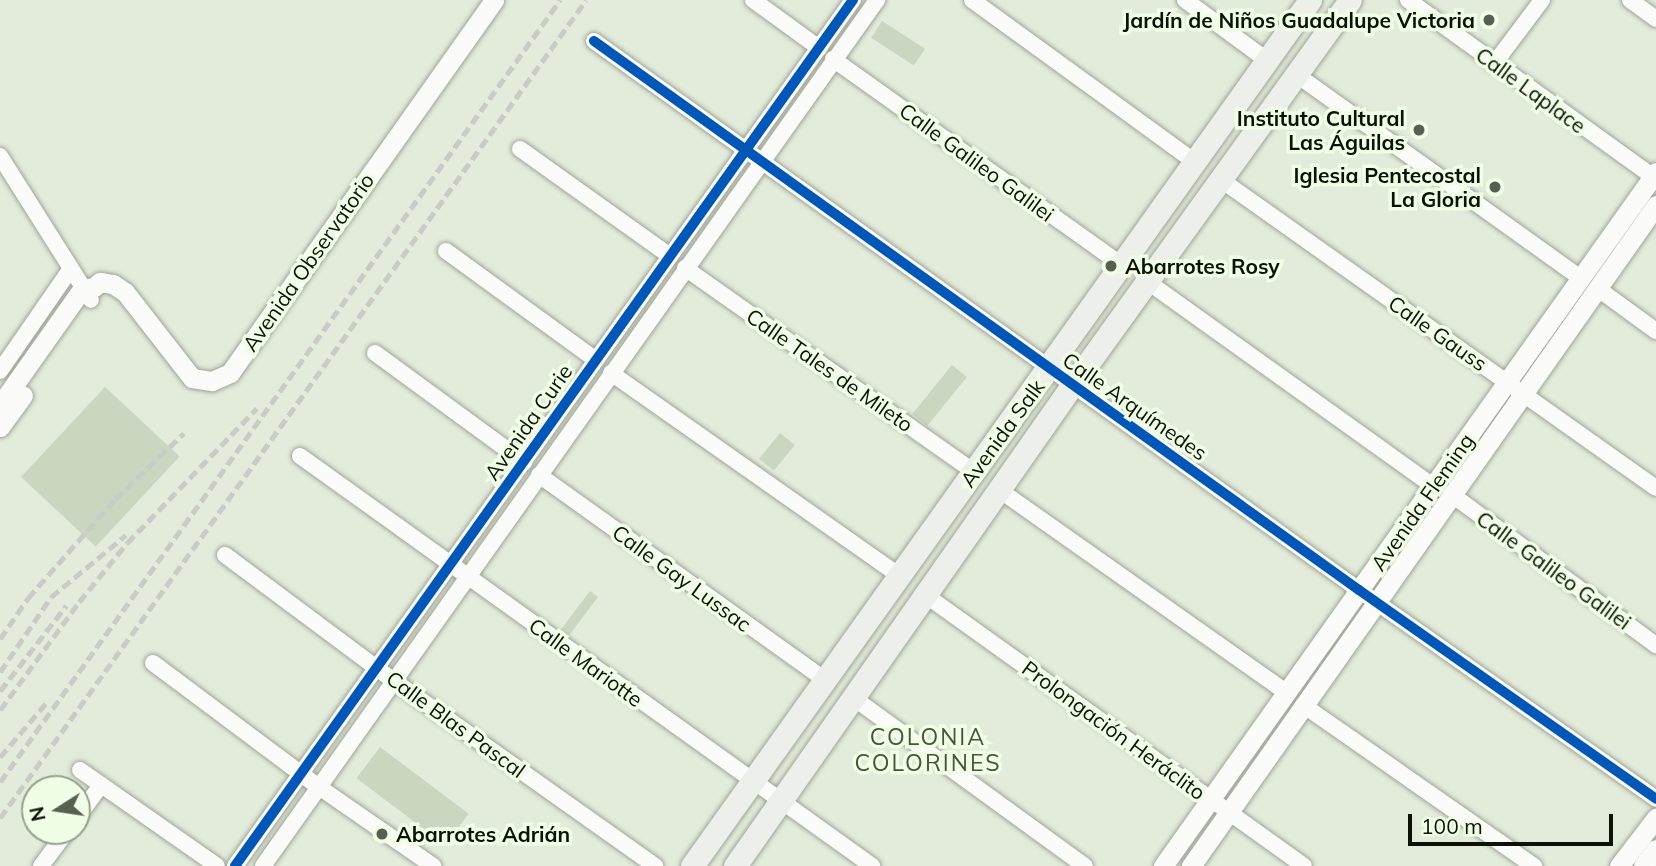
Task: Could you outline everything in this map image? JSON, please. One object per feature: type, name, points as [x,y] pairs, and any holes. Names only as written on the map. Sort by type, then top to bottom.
[{"type":"main road","name":"Avenida Salk","points":[[692,866],[1310,0]]},
{"type":"main road","name":"Avenida Salk","points":[[735,866],[855,699],[998,489],[1350,0]]},
{"type":"street","name":"Avenida Observatorio","points":[[89,292],[100,282],[113,284],[125,292],[192,379],[212,381],[230,373],[494,0]]},
{"type":"street","points":[[753,0],[819,48]]},
{"type":"street","name":"Avenida Curie","points":[[235,866],[853,0]]},
{"type":"street","name":"Avenida Curie","points":[[263,866],[877,0]]},
{"type":"street","points":[[972,0],[1195,162]]},
{"type":"street","points":[[1185,0],[1268,61]]},
{"type":"street","name":"Calle Laplace","points":[[1408,0],[1494,64],[1655,176]]},
{"type":"street","points":[[1494,64],[1542,0]]},
{"type":"street","points":[[1629,0],[1656,19]]},
{"type":"street","name":"Calle Arquímedes","points":[[594,41],[1359,590],[1656,799]]},
{"type":"street","name":"Calle Galileo Galilei","points":[[833,59],[1122,265]]},
{"type":"street","points":[[1297,75],[1656,331]]},
{"type":"street","points":[[520,149],[670,257]]},
{"type":"street","points":[[0,156],[70,270],[89,292],[6,388]]},
{"type":"street","name":"Avenida Fleming","points":[[1163,866],[1433,485],[1514,388],[1589,283],[1655,176]]},
{"type":"street","name":"Calle Gauss","points":[[1220,178],[1656,488]]},
{"type":"street","name":"Avenida Fleming","points":[[1589,283],[1656,205]]},
{"type":"street","points":[[446,251],[596,360]]},
{"type":"street","name":"Calle Tales de Mileto","points":[[685,268],[974,472]]},
{"type":"street","points":[[0,427],[6,388],[70,270]]},
{"type":"street","points":[[1148,282],[1433,485]]},
{"type":"street","points":[[375,353],[524,462]]},
{"type":"street","points":[[611,373],[900,576]]},
{"type":"street","name":"Avenida Fleming","points":[[1191,866],[1451,494],[1514,388]]},
{"type":"street","name":"Calle Mariotte","points":[[300,456],[872,866]]},
{"type":"street","name":"Calle Gay Lussac","points":[[539,475],[825,680]]},
{"type":"street","points":[[998,489],[1286,692]]},
{"type":"street","name":"Calle Galileo Galilei","points":[[1451,494],[1656,645]]},
{"type":"street","name":"Calle Blas Pascal","points":[[225,555],[394,681],[655,866]]},
{"type":"street","name":"Prolongación Heráclito","points":[[924,594],[1304,866]]},
{"type":"street","points":[[153,663],[319,787],[433,866]]},
{"type":"street","points":[[855,699],[1085,866]]},
{"type":"street","points":[[1303,705],[1534,866]]},
{"type":"street","points":[[80,770],[217,866]]},
{"type":"street","points":[[91,799],[101,785]]},
{"type":"street","points":[[1619,866],[1656,818]]},
{"type":"street","points":[[41,866],[57,845]]},
{"type":"street","points":[[1643,866],[1656,849]]},
{"type":"building","points":[[882,21],[925,49],[914,66],[871,38]]},
{"type":"building","points":[[952,365],[967,377],[927,426],[912,414]]},
{"type":"building","points":[[105,387],[180,457],[96,547],[21,477]]},
{"type":"building","points":[[780,433],[795,445],[774,471],[759,459]]},
{"type":"building","points":[[590,591],[598,597],[567,639],[559,633]]},
{"type":"building","points":[[380,747],[469,814],[445,845],[357,778]]},
{"type":"railway","points":[[0,782],[560,0]]},
{"type":"railway","points":[[0,818],[586,0]]},
{"type":"railway","points":[[0,710],[79,602],[127,543],[257,408]]},
{"type":"railway","points":[[0,639],[28,598],[115,499],[184,433]]},
{"type":"railway","points":[[0,672],[51,597],[126,535]]},
{"type":"railway","points":[[0,691],[66,606]]},
{"type":"railway","points":[[0,757],[47,702]]},
{"type":"cycle path","points":[[235,866],[853,0]]},
{"type":"cycle path","points":[[594,41],[1359,590],[1656,799]]},
{"type":"place","name":"Jardín de Niños Guadalupe Victoria","points":[[1489,20]]},
{"type":"place","name":"Instituto Cultural Las Águilas","points":[[1419,130]]},
{"type":"place","name":"Iglesia Pentecostal La Gloria","points":[[1495,187]]},
{"type":"place","name":"Abarrotes Rosy","points":[[1111,266]]},
{"type":"place","name":"Abarrotes Adrián","points":[[382,834]]},
{"type":"district","name":"COLONIA COLORINES","points":[[928,750]]}]
